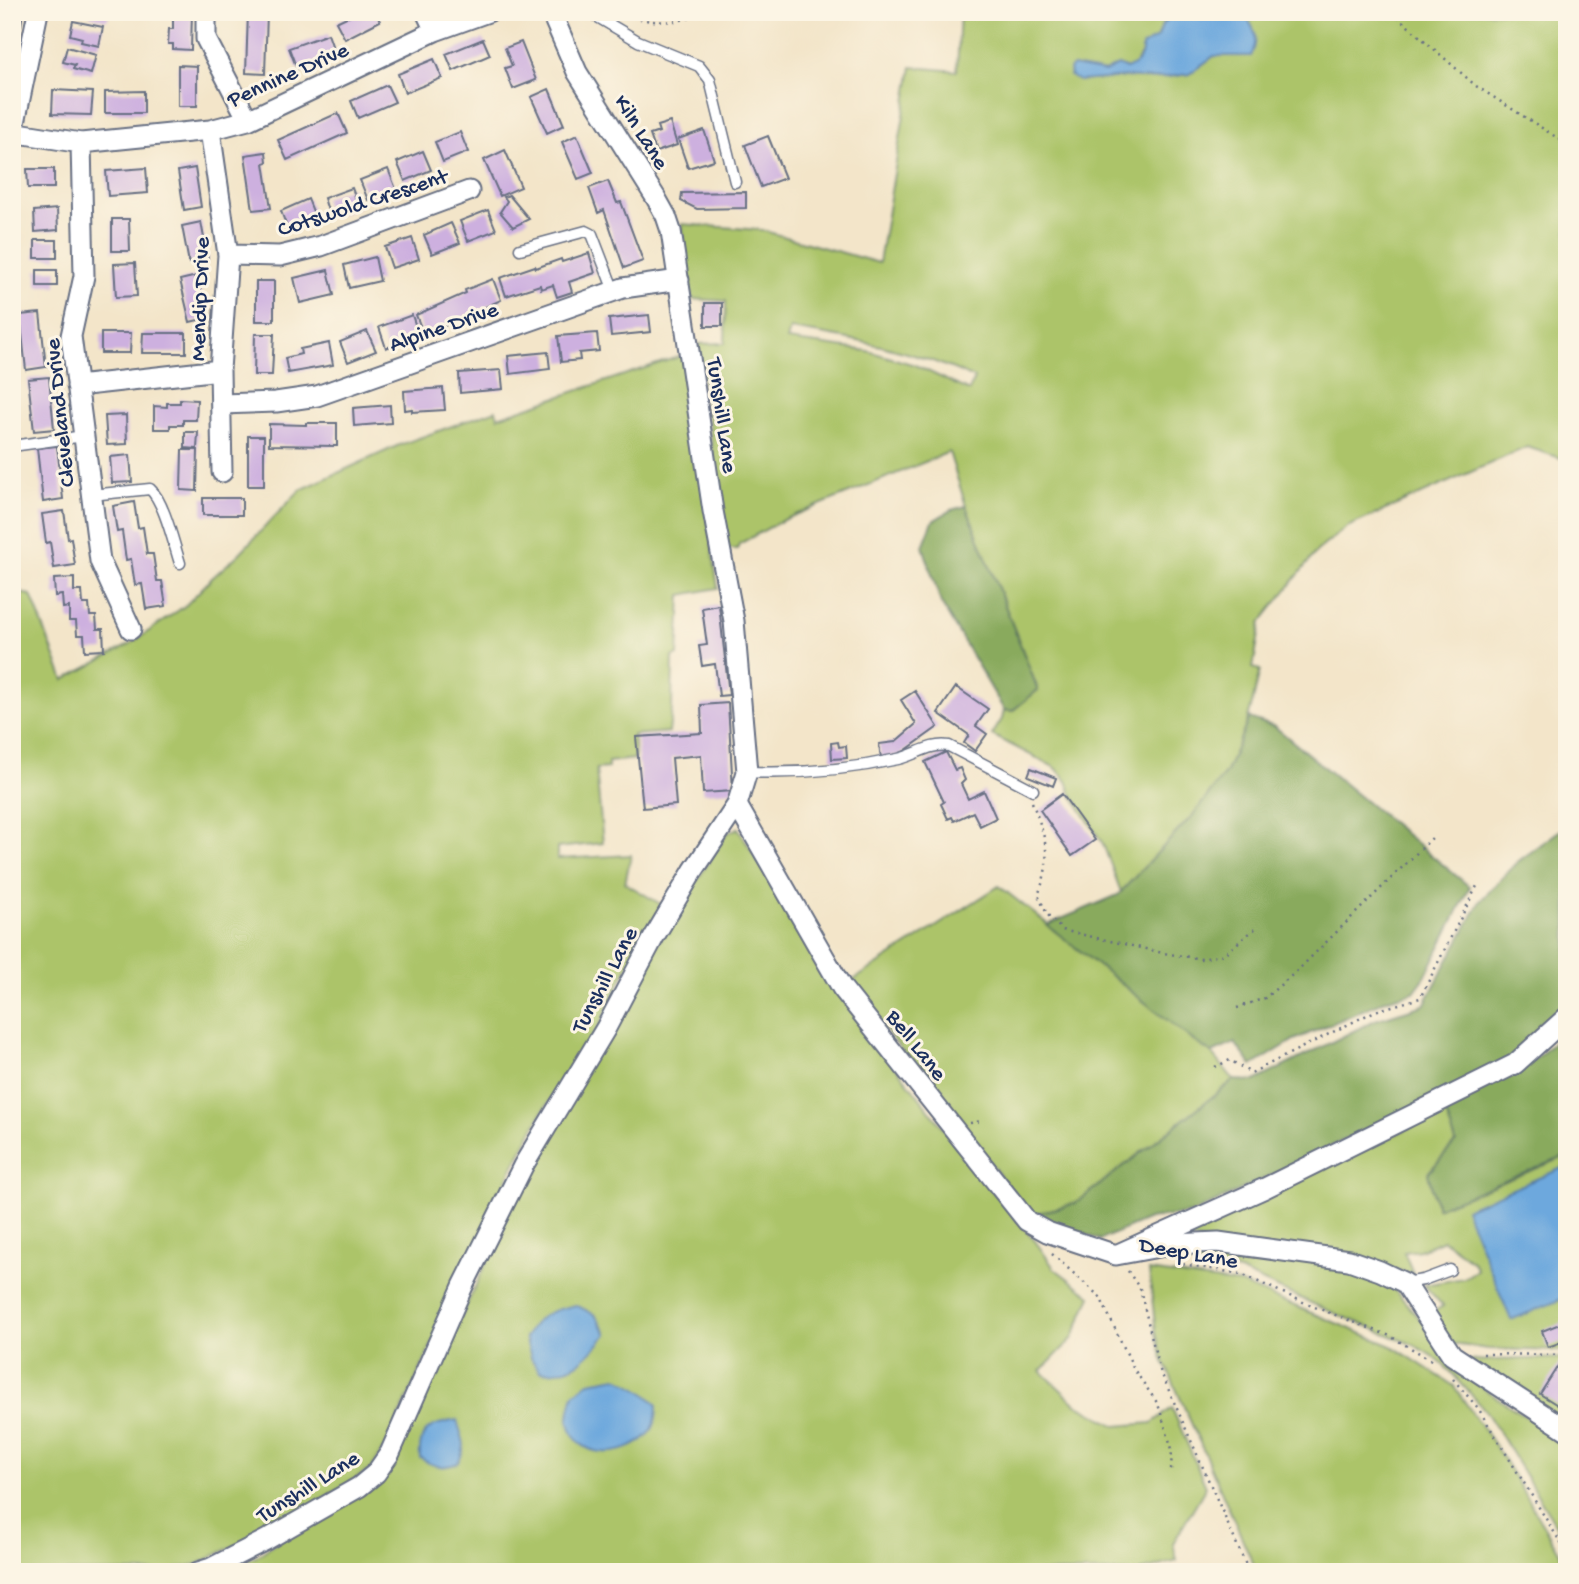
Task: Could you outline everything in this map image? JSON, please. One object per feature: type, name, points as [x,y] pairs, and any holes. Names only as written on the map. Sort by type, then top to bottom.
[{"type":"street","points":[[13,132],[38,12]]},
{"type":"street","points":[[206,12],[206,39],[248,120]]},
{"type":"street","points":[[426,12],[435,31]]},
{"type":"street","name":"Pennine Drive","points":[[13,132],[81,143],[210,130],[248,120],[435,31],[488,12]]},
{"type":"street","name":"Kiln Lane","points":[[551,12],[578,72],[666,216],[679,280]]},
{"type":"street","name":"Mendip Drive","points":[[210,130],[228,255],[220,370],[222,472]]},
{"type":"street","name":"Cleveland Drive","points":[[81,143],[84,276],[71,336],[100,561],[131,629]]},
{"type":"street","name":"Cotswold Crescent","points":[[228,255],[280,256],[321,246],[469,191]]},
{"type":"street","name":"Alpine Drive","points":[[222,404],[276,402],[317,396],[614,291],[679,280]]},
{"type":"street","name":"Tunshill Lane","points":[[198,1572],[266,1540],[359,1488],[376,1474],[390,1453],[463,1286],[523,1166],[606,1028],[686,882],[737,805],[747,772],[734,621],[713,511],[679,280]]},
{"type":"street","points":[[77,387],[220,370]]},
{"type":"street","name":"Bell Lane","points":[[737,805],[842,988],[1027,1221],[1116,1255]]},
{"type":"street","points":[[1116,1255],[1265,1188],[1516,1064],[1567,1017]]},
{"type":"street","points":[[1116,1255],[1175,1244],[1218,1242],[1349,1260],[1380,1271],[1405,1283],[1446,1364],[1567,1430]]},
{"type":"lane","points":[[589,12],[638,41],[699,65],[710,80],[735,182]]},
{"type":"lane","points":[[520,249],[586,231],[592,233],[614,291]]},
{"type":"lane","points":[[12,446],[84,436]]},
{"type":"lane","points":[[91,495],[150,489],[160,506],[180,563]]},
{"type":"lane","points":[[747,772],[843,769],[901,759],[925,748],[943,745],[1030,788]]},
{"type":"lane","points":[[1405,1283],[1423,1280],[1450,1270]]},
{"type":"path","points":[[616,12],[631,17],[670,22],[683,22],[709,12]]},
{"type":"path","points":[[1392,12],[1476,86],[1567,144]]},
{"type":"path","points":[[1030,788],[1046,838],[1045,877],[1038,895],[1047,915],[1062,930],[1107,942],[1202,959],[1224,954],[1256,928]]},
{"type":"path","points":[[1237,1008],[1265,998],[1298,970],[1433,837]]},
{"type":"path","points":[[1215,1067],[1230,1060],[1251,1073],[1375,1011],[1420,998],[1478,884]]},
{"type":"path","points":[[1037,1227],[1046,1249],[1100,1297],[1135,1371],[1158,1404],[1172,1449],[1171,1470]]},
{"type":"path","name":"Deep Lane","points":[[1116,1255],[1140,1289],[1159,1368],[1250,1572]]},
{"type":"path","name":"Deep Lane","points":[[1173,1263],[1241,1274],[1312,1306],[1390,1336],[1446,1364],[1478,1408],[1567,1552]]},
{"type":"path","points":[[1446,1364],[1567,1355]]},
{"type":"green space","points":[[960,12],[1173,12],[1162,25],[1158,37],[1142,53],[1134,66],[1127,69],[1118,65],[1105,72],[1073,66],[1079,81],[1128,77],[1152,79],[1189,74],[1214,56],[1251,56],[1248,20],[1234,12],[1567,12],[1567,460],[1527,447],[1347,527],[1318,550],[1261,622],[1253,668],[1260,670],[1242,736],[1232,761],[1190,820],[1121,892],[1103,844],[1072,795],[1067,781],[1056,768],[992,735],[1004,710],[1012,711],[1038,690],[966,506],[949,452],[783,520],[739,544],[737,549],[726,549],[698,344],[725,343],[726,301],[692,299],[682,224],[761,230],[879,263],[912,67],[957,71]],"holes":[[[790,329],[907,353],[974,378],[969,391],[915,365],[868,351],[787,340]]]},
{"type":"green space","points":[[684,355],[718,588],[681,595],[678,655],[673,657],[669,732],[633,735],[635,759],[608,762],[608,768],[596,769],[603,843],[557,848],[557,859],[631,855],[625,883],[664,906],[628,966],[598,1029],[543,1111],[514,1165],[387,1443],[371,1469],[302,1512],[198,1564],[163,1572],[12,1572],[12,592],[31,595],[64,680],[129,645],[186,605],[300,490],[397,446],[496,410],[498,417]]},
{"type":"green space","points":[[966,506],[1038,690],[1012,711],[1004,710],[941,603],[923,546],[933,521],[951,510]]},
{"type":"green space","points":[[1249,718],[1275,727],[1470,887],[1425,977],[1414,992],[1388,999],[1294,1040],[1252,1066],[1235,1043],[1212,1053],[1195,1042],[1047,925],[1118,895],[1192,816],[1226,772]]},
{"type":"green space","points":[[1567,825],[1567,1007],[1545,1032],[1516,1057],[1193,1213],[1149,1219],[1100,1240],[1031,1215],[1076,1203],[1234,1080],[1255,1081],[1375,1020],[1424,1005],[1480,901],[1516,863]]},
{"type":"green space","points":[[738,828],[833,986],[1054,1268],[1091,1296],[1073,1338],[1041,1371],[1076,1404],[1116,1426],[1152,1423],[1172,1408],[1206,1487],[1173,1543],[1177,1561],[1138,1572],[223,1572],[256,1557],[397,1456],[497,1239],[507,1209],[652,952],[727,833]]},
{"type":"green space","points":[[999,886],[1212,1053],[1234,1080],[1076,1203],[1031,1215],[849,983]]},
{"type":"green space","points":[[1567,1030],[1567,1156],[1437,1208],[1428,1173],[1456,1142],[1445,1111],[1539,1056]]},
{"type":"green space","points":[[1445,1111],[1456,1142],[1428,1173],[1437,1208],[1567,1156],[1567,1351],[1488,1349],[1453,1344],[1431,1313],[1443,1306],[1424,1285],[1464,1278],[1477,1270],[1473,1262],[1443,1240],[1420,1250],[1404,1252],[1413,1273],[1184,1238],[1331,1164]]},
{"type":"green space","points":[[1221,1250],[1338,1265],[1390,1285],[1423,1322],[1441,1353],[1463,1375],[1567,1444],[1567,1543],[1485,1410],[1434,1357],[1414,1345],[1239,1271],[1180,1261],[1175,1256],[1177,1252]]},
{"type":"green space","points":[[1149,1271],[1241,1284],[1392,1346],[1454,1386],[1503,1458],[1567,1565],[1567,1572],[1257,1572],[1162,1357],[1156,1333]]},
{"type":"green space","points":[[1563,1358],[1567,1358],[1567,1425],[1466,1361]]},
{"type":"water","points":[[1221,11],[1241,15],[1254,30],[1255,43],[1251,56],[1214,56],[1189,74],[1152,79],[1128,77],[1079,81],[1070,76],[1069,69],[1073,66],[1105,72],[1118,65],[1126,69],[1133,65],[1140,57],[1142,46],[1158,37],[1162,25],[1173,12]]},
{"type":"water","points":[[1567,1166],[1567,1297],[1511,1320],[1465,1209]]},
{"type":"water","points":[[576,1305],[595,1315],[607,1334],[579,1363],[562,1370],[540,1371],[532,1360],[525,1338],[535,1323],[546,1314]]},
{"type":"water","points":[[617,1377],[642,1391],[657,1404],[654,1425],[648,1435],[627,1449],[614,1452],[591,1450],[573,1435],[569,1422],[574,1394],[589,1382]]},
{"type":"water","points":[[457,1420],[464,1446],[458,1463],[438,1466],[420,1458],[424,1434],[433,1426]]},
{"type":"building","points":[[12,12],[23,12],[21,25],[12,24]]},
{"type":"building","points":[[91,12],[110,12],[107,20],[90,16]]},
{"type":"building","points":[[173,12],[192,12],[191,50],[173,49],[173,44],[168,44],[169,29],[173,29]]},
{"type":"building","points":[[248,12],[267,12],[265,74],[246,73]]},
{"type":"building","points":[[357,12],[375,12],[380,21],[345,39],[336,22]]},
{"type":"building","points":[[73,21],[103,27],[99,46],[81,42],[82,38],[70,35]]},
{"type":"building","points":[[12,30],[18,31],[14,58],[12,58]]},
{"type":"building","points":[[328,34],[335,54],[297,69],[289,48]]},
{"type":"building","points":[[483,39],[490,55],[453,71],[446,54]]},
{"type":"building","points":[[521,42],[536,80],[513,89],[505,68],[512,66],[505,48]]},
{"type":"building","points":[[67,47],[96,55],[91,74],[73,69],[75,65],[63,62]]},
{"type":"building","points":[[434,59],[442,78],[405,93],[398,74]]},
{"type":"building","points":[[178,65],[197,66],[197,106],[178,106]]},
{"type":"building","points":[[387,85],[395,102],[358,118],[351,101]]},
{"type":"building","points":[[549,89],[564,125],[547,133],[531,97]]},
{"type":"building","points":[[53,90],[93,92],[91,115],[52,114]]},
{"type":"building","points":[[144,91],[144,113],[105,113],[105,92]]},
{"type":"building","points":[[338,113],[347,133],[287,160],[278,140]]},
{"type":"building","points":[[670,122],[677,145],[656,152],[650,135],[659,132],[657,126]]},
{"type":"building","points":[[704,130],[714,160],[688,168],[678,139]]},
{"type":"building","points":[[460,132],[468,152],[443,162],[435,142]]},
{"type":"building","points":[[577,135],[593,173],[578,179],[562,142]]},
{"type":"building","points":[[768,136],[785,178],[761,187],[745,145]]},
{"type":"building","points":[[505,150],[521,187],[500,196],[484,160]]},
{"type":"building","points":[[423,151],[431,170],[405,181],[397,162]]},
{"type":"building","points":[[266,152],[267,162],[264,163],[271,208],[253,210],[245,155]]},
{"type":"building","points":[[146,168],[148,193],[108,196],[106,171]]},
{"type":"building","points":[[195,168],[201,207],[184,210],[178,171]]},
{"type":"building","points":[[27,169],[54,169],[54,188],[28,188]]},
{"type":"building","points":[[388,169],[396,189],[368,200],[360,180]]},
{"type":"building","points":[[608,181],[617,203],[621,202],[643,261],[624,268],[604,210],[598,213],[589,188]]},
{"type":"building","points":[[352,188],[359,207],[330,217],[324,198]]},
{"type":"building","points":[[746,192],[746,208],[697,209],[681,201],[682,193]]},
{"type":"building","points":[[509,195],[529,219],[513,227],[500,212],[507,201],[504,197]]},
{"type":"building","points":[[308,199],[316,219],[288,230],[281,211]]},
{"type":"building","points":[[57,209],[58,230],[35,232],[34,211]]},
{"type":"building","points":[[488,210],[496,230],[468,241],[460,221]]},
{"type":"building","points":[[112,219],[129,219],[130,251],[112,251]]},
{"type":"building","points":[[201,222],[208,259],[189,263],[182,226]]},
{"type":"building","points":[[451,223],[460,243],[432,254],[424,235]]},
{"type":"building","points":[[412,238],[419,259],[392,268],[385,247]]},
{"type":"building","points":[[35,240],[57,240],[57,258],[35,258]]},
{"type":"building","points":[[589,253],[595,273],[569,282],[572,292],[557,297],[553,285],[541,289],[540,285],[506,296],[500,278]]},
{"type":"building","points":[[375,257],[380,281],[349,288],[344,265]]},
{"type":"building","points":[[135,263],[137,296],[116,297],[114,264]]},
{"type":"building","points":[[37,270],[57,270],[57,286],[37,286]]},
{"type":"building","points":[[328,270],[334,295],[300,303],[294,278]]},
{"type":"building","points":[[197,276],[207,318],[190,322],[180,280]]},
{"type":"building","points":[[493,279],[501,300],[424,335],[416,315]]},
{"type":"building","points":[[256,281],[274,281],[274,321],[256,321]]},
{"type":"building","points":[[705,303],[722,303],[722,326],[705,326]]},
{"type":"building","points":[[40,313],[46,367],[26,370],[20,315]]},
{"type":"building","points":[[412,315],[419,336],[386,348],[379,327]]},
{"type":"building","points":[[649,315],[651,332],[611,336],[609,319]]},
{"type":"building","points":[[367,331],[376,351],[348,362],[340,342]]},
{"type":"building","points":[[101,333],[131,333],[130,353],[101,353]]},
{"type":"building","points":[[143,333],[186,333],[186,353],[142,353]]},
{"type":"building","points":[[597,333],[599,351],[579,353],[580,360],[561,362],[558,336]]},
{"type":"building","points":[[255,334],[274,334],[272,375],[254,375]]},
{"type":"building","points":[[329,343],[333,365],[288,373],[285,358],[301,354],[300,349]]},
{"type":"building","points":[[548,352],[550,369],[510,374],[508,356]]},
{"type":"building","points":[[501,370],[503,389],[460,393],[459,373]]},
{"type":"building","points":[[49,377],[54,429],[34,431],[28,379]]},
{"type":"building","points":[[443,388],[445,410],[405,410],[404,391]]},
{"type":"building","points":[[180,399],[197,400],[196,420],[183,420],[183,425],[170,425],[170,429],[154,429],[154,406],[167,407],[167,403],[180,403]]},
{"type":"building","points":[[390,405],[391,423],[354,426],[353,408]]},
{"type":"building","points":[[126,415],[127,444],[107,445],[105,416]]},
{"type":"building","points":[[337,423],[337,446],[269,445],[269,424]]},
{"type":"building","points":[[185,432],[198,432],[197,449],[185,448]]},
{"type":"building","points":[[248,436],[264,436],[264,486],[248,486]]},
{"type":"building","points":[[57,446],[63,499],[43,502],[37,448]]},
{"type":"building","points":[[182,450],[198,450],[197,491],[181,490]]},
{"type":"building","points":[[130,455],[132,482],[112,483],[110,457]]},
{"type":"building","points":[[203,498],[242,498],[242,515],[203,515]]},
{"type":"building","points":[[134,502],[138,528],[143,527],[147,554],[153,554],[157,581],[162,581],[166,606],[146,609],[142,584],[135,585],[131,559],[126,560],[122,531],[117,532],[113,506]]},
{"type":"building","points":[[64,511],[75,565],[54,568],[50,542],[46,543],[42,514]]},
{"type":"building","points":[[74,578],[74,591],[82,591],[83,604],[89,604],[90,616],[96,616],[97,629],[103,629],[104,650],[85,651],[84,635],[77,635],[76,621],[69,621],[69,607],[63,608],[62,595],[55,596],[54,579]]},
{"type":"building","points":[[719,605],[729,695],[719,696],[715,664],[702,666],[699,646],[707,645],[702,608]]},
{"type":"building","points":[[956,687],[988,709],[976,726],[987,734],[975,751],[964,743],[969,735],[938,713]]},
{"type":"building","points":[[915,691],[938,727],[899,755],[881,758],[879,744],[895,742],[916,724],[901,700]]},
{"type":"building","points":[[728,703],[733,791],[703,793],[701,755],[672,758],[676,805],[643,808],[636,737],[702,733],[701,705]]},
{"type":"building","points":[[838,742],[839,747],[846,746],[847,758],[832,759],[831,743]]},
{"type":"building","points":[[946,752],[955,770],[960,768],[965,780],[961,784],[968,799],[984,791],[996,818],[980,826],[973,812],[954,821],[952,817],[948,819],[941,804],[944,802],[925,762]]},
{"type":"building","points":[[1031,768],[1056,778],[1053,786],[1028,776]]},
{"type":"building","points":[[1062,794],[1095,840],[1072,856],[1040,810]]},
{"type":"building","points":[[1567,1321],[1567,1340],[1548,1347],[1542,1331]]},
{"type":"building","points":[[1563,1358],[1567,1360],[1567,1411],[1540,1394]]}]
